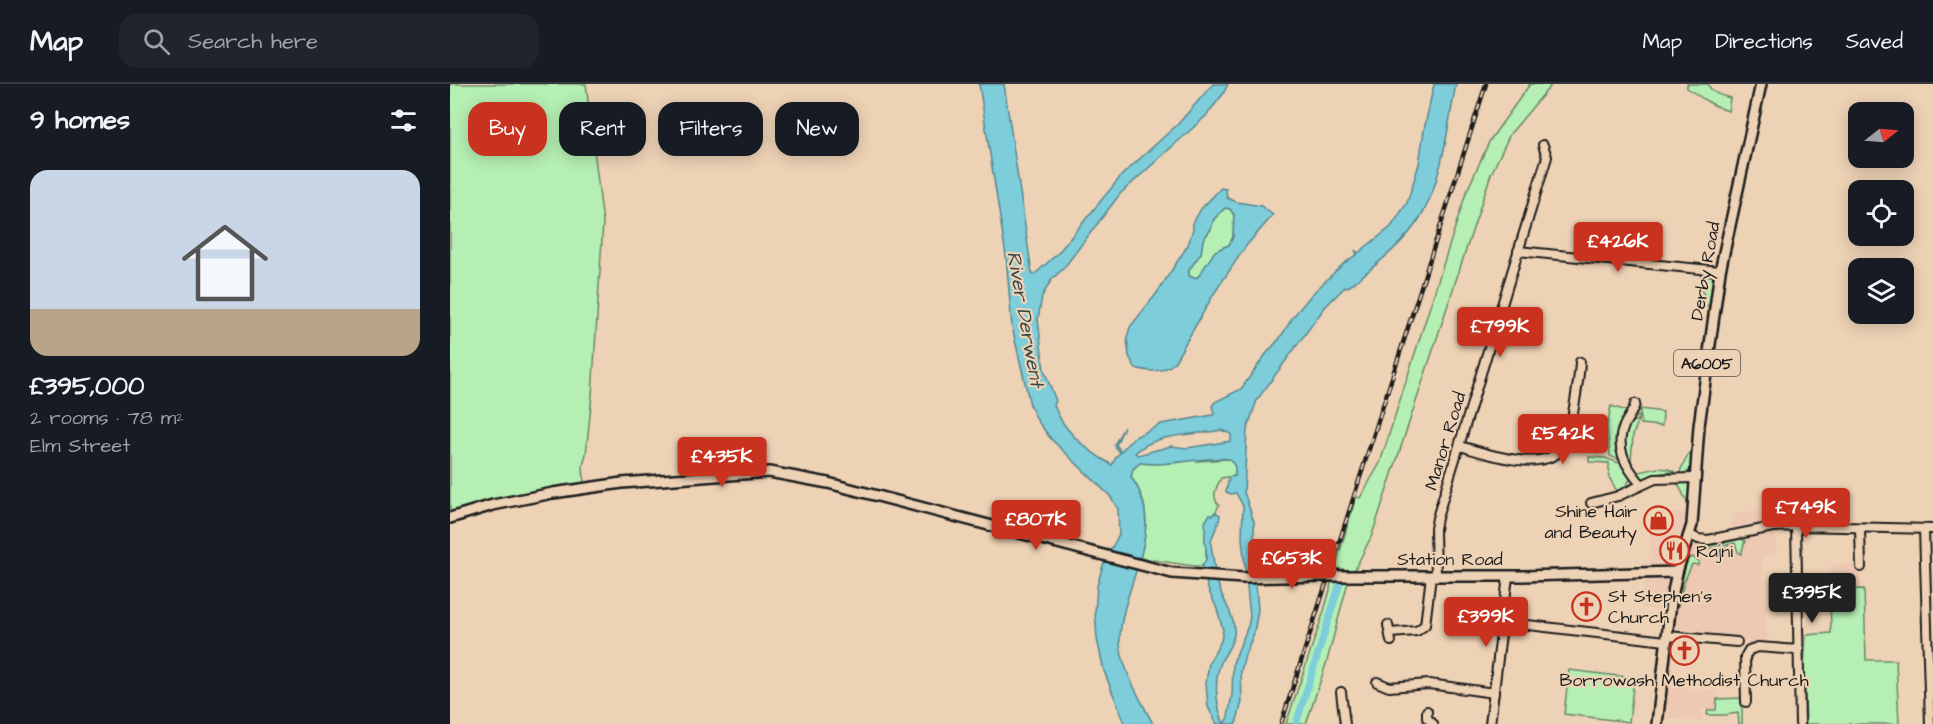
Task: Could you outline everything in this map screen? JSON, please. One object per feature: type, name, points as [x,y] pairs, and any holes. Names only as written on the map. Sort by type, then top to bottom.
[{"type":"main road","name":"Derby Road","points":[[1677,572],[1693,519],[1699,426],[1720,271],[1761,84]]},
{"type":"main road","name":"Station Road","points":[[450,518],[493,505],[553,493],[632,482],[769,472],[828,483],[1178,574],[1261,578],[1677,572]]},
{"type":"main road","name":"A6005","points":[[1657,724],[1666,638],[1677,572]]},
{"type":"street","name":"Manor Road","points":[[1390,633],[1417,631],[1425,625],[1434,576],[1435,525],[1547,157],[1543,145]]},
{"type":"street","points":[[1518,250],[1720,271]]},
{"type":"street","points":[[1460,446],[1514,460],[1546,458],[1556,454],[1564,448],[1570,436],[1583,372],[1580,362]]},
{"type":"street","points":[[1635,404],[1634,411],[1622,430],[1621,444],[1624,462],[1641,484]]},
{"type":"street","points":[[1591,503],[1618,496],[1641,484],[1663,478],[1696,478]]},
{"type":"street","points":[[1690,535],[1708,540],[1773,527],[1796,526],[1929,529],[1930,724]]},
{"type":"street","points":[[1796,526],[1800,724]]},
{"type":"street","points":[[1860,528],[1861,567]]},
{"type":"street","points":[[1490,724],[1508,576]]},
{"type":"street","points":[[1502,622],[1666,638],[1737,642]]},
{"type":"street","points":[[1746,702],[1750,692],[1745,657],[1749,650],[1758,647],[1799,650]]},
{"type":"street","points":[[1377,682],[1389,687],[1429,684],[1494,693]]},
{"type":"street","points":[[1341,692],[1348,710],[1345,724]]},
{"type":"street","points":[[1427,711],[1427,718],[1433,724]]},
{"type":"shaded area","points":[[1772,507],[1777,554],[1762,556],[1767,643],[1671,633],[1673,612],[1642,608],[1644,579],[1650,569],[1651,516],[1692,511],[1690,529],[1712,537],[1735,532],[1731,515]]},
{"type":"shaded area","points":[[1856,564],[1860,569],[1860,589],[1830,590],[1830,565]]},
{"type":"shaded area","points":[[1667,687],[1717,691],[1716,711],[1701,710],[1701,721],[1663,718]]},
{"type":"green space","points":[[450,84],[586,84],[588,102],[559,102],[559,156],[595,156],[603,223],[592,395],[583,466],[584,484],[525,493],[450,513]]},
{"type":"green space","points":[[1530,84],[1552,84],[1510,134],[1491,174],[1372,535],[1354,571],[1335,568],[1356,497],[1360,498],[1380,463],[1466,193],[1490,140]]},
{"type":"green space","points":[[1687,84],[1708,84],[1714,92],[1730,98],[1728,111],[1697,95],[1687,88]]},
{"type":"green space","points":[[1225,208],[1230,209],[1234,215],[1233,237],[1229,245],[1221,248],[1198,277],[1189,276],[1189,270],[1201,253],[1203,240],[1211,229],[1214,219]]},
{"type":"green space","points":[[1701,275],[1712,276],[1714,279],[1710,306],[1703,305],[1704,294],[1700,289]]},
{"type":"green space","points":[[1611,406],[1630,412],[1618,441],[1620,460],[1610,456],[1607,426]]},
{"type":"green space","points":[[1640,409],[1663,412],[1662,426],[1641,424]]},
{"type":"green space","points":[[1637,416],[1640,416],[1633,435],[1631,462],[1627,461],[1625,437],[1630,422],[1637,421]]},
{"type":"green space","points":[[1693,446],[1692,470],[1682,474],[1681,469]]},
{"type":"green space","points":[[1589,457],[1605,458],[1622,464],[1631,478],[1623,490],[1618,493],[1609,477],[1609,463],[1589,462]]},
{"type":"green space","points":[[1190,459],[1197,461],[1231,459],[1235,467],[1235,476],[1221,478],[1216,489],[1215,498],[1219,505],[1206,533],[1206,562],[1202,566],[1193,566],[1140,558],[1145,536],[1146,516],[1142,496],[1131,477],[1133,469],[1140,463],[1178,462]]},
{"type":"green space","points":[[1658,468],[1675,472],[1661,473],[1643,479],[1636,476],[1639,472]]},
{"type":"green space","points":[[1686,481],[1690,484],[1689,506],[1677,482]]},
{"type":"green space","points":[[1741,539],[1745,541],[1741,554],[1735,543],[1702,550],[1700,553],[1699,548]]},
{"type":"green space","points":[[1692,557],[1699,561],[1698,565],[1692,564],[1684,582],[1678,606],[1676,605],[1686,565]]},
{"type":"green space","points":[[1331,581],[1348,582],[1327,661],[1306,724],[1286,724],[1324,611]]},
{"type":"green space","points":[[1864,589],[1866,660],[1896,660],[1899,724],[1806,724],[1804,667],[1806,635],[1831,633],[1830,590]]},
{"type":"green space","points":[[1569,670],[1634,678],[1629,722],[1564,714]]},
{"type":"green space","points":[[1742,698],[1742,724],[1739,724],[1738,713],[1707,715],[1708,710],[1716,710],[1717,699]]},
{"type":"water","name":"River Derwent","points":[[979,84],[1004,84],[1034,275],[1058,253],[1122,175],[1178,124],[1213,84],[1228,84],[1206,116],[1120,194],[1063,269],[1052,279],[1042,296],[1038,319],[1044,370],[1056,401],[1054,405],[1058,415],[1077,440],[1112,465],[1120,453],[1114,445],[1124,427],[1116,445],[1121,451],[1133,438],[1161,424],[1213,415],[1212,406],[1215,402],[1241,389],[1312,294],[1343,264],[1357,254],[1355,250],[1358,253],[1391,227],[1407,203],[1419,164],[1434,84],[1456,84],[1439,171],[1428,204],[1420,218],[1397,246],[1350,286],[1345,287],[1325,307],[1257,400],[1247,430],[1244,492],[1254,522],[1258,610],[1254,633],[1241,671],[1242,702],[1236,724],[1224,724],[1228,717],[1232,695],[1233,663],[1250,617],[1242,538],[1243,506],[1236,493],[1226,492],[1229,477],[1235,476],[1235,467],[1230,459],[1219,458],[1163,464],[1140,463],[1133,469],[1131,477],[1142,497],[1146,516],[1145,536],[1123,617],[1120,638],[1127,671],[1153,724],[1125,724],[1104,671],[1097,639],[1095,612],[1097,586],[1103,565],[1119,534],[1118,509],[1110,496],[1051,439],[1037,420],[1030,405],[1012,327],[1006,256]],"holes":[[[1221,430],[1231,434],[1231,441],[1187,448],[1171,446],[1138,455],[1135,453],[1144,446],[1165,438]]]},
{"type":"water","points":[[1221,188],[1226,189],[1227,198],[1261,206],[1273,215],[1246,246],[1215,292],[1174,363],[1165,369],[1155,371],[1135,368],[1129,356],[1127,338],[1130,327],[1157,293],[1188,245],[1193,223],[1201,209]],"holes":[[[1225,208],[1230,209],[1234,215],[1233,237],[1229,245],[1215,251],[1198,277],[1189,276],[1189,270],[1201,253],[1203,240],[1211,229],[1214,219]]]},
{"type":"water","points":[[1215,512],[1220,515],[1211,541],[1213,561],[1219,587],[1234,628],[1233,639],[1217,675],[1217,701],[1224,724],[1217,724],[1208,707],[1206,683],[1209,663],[1221,641],[1223,630],[1202,566],[1206,560],[1205,522],[1210,514],[1213,515]]},
{"type":"waterway","points":[[1296,724],[1340,583]]},
{"type":"railway","points":[[1281,724],[1486,84]]},
{"type":"place","name":"Shine Hair and Beauty","points":[[1658,521]]},
{"type":"place","name":"Rajni","points":[[1675,551]]},
{"type":"place","name":"St Stephen's Church","points":[[1587,606]]},
{"type":"place","name":"Borrowash Methodist Church","points":[[1684,651]]}]
